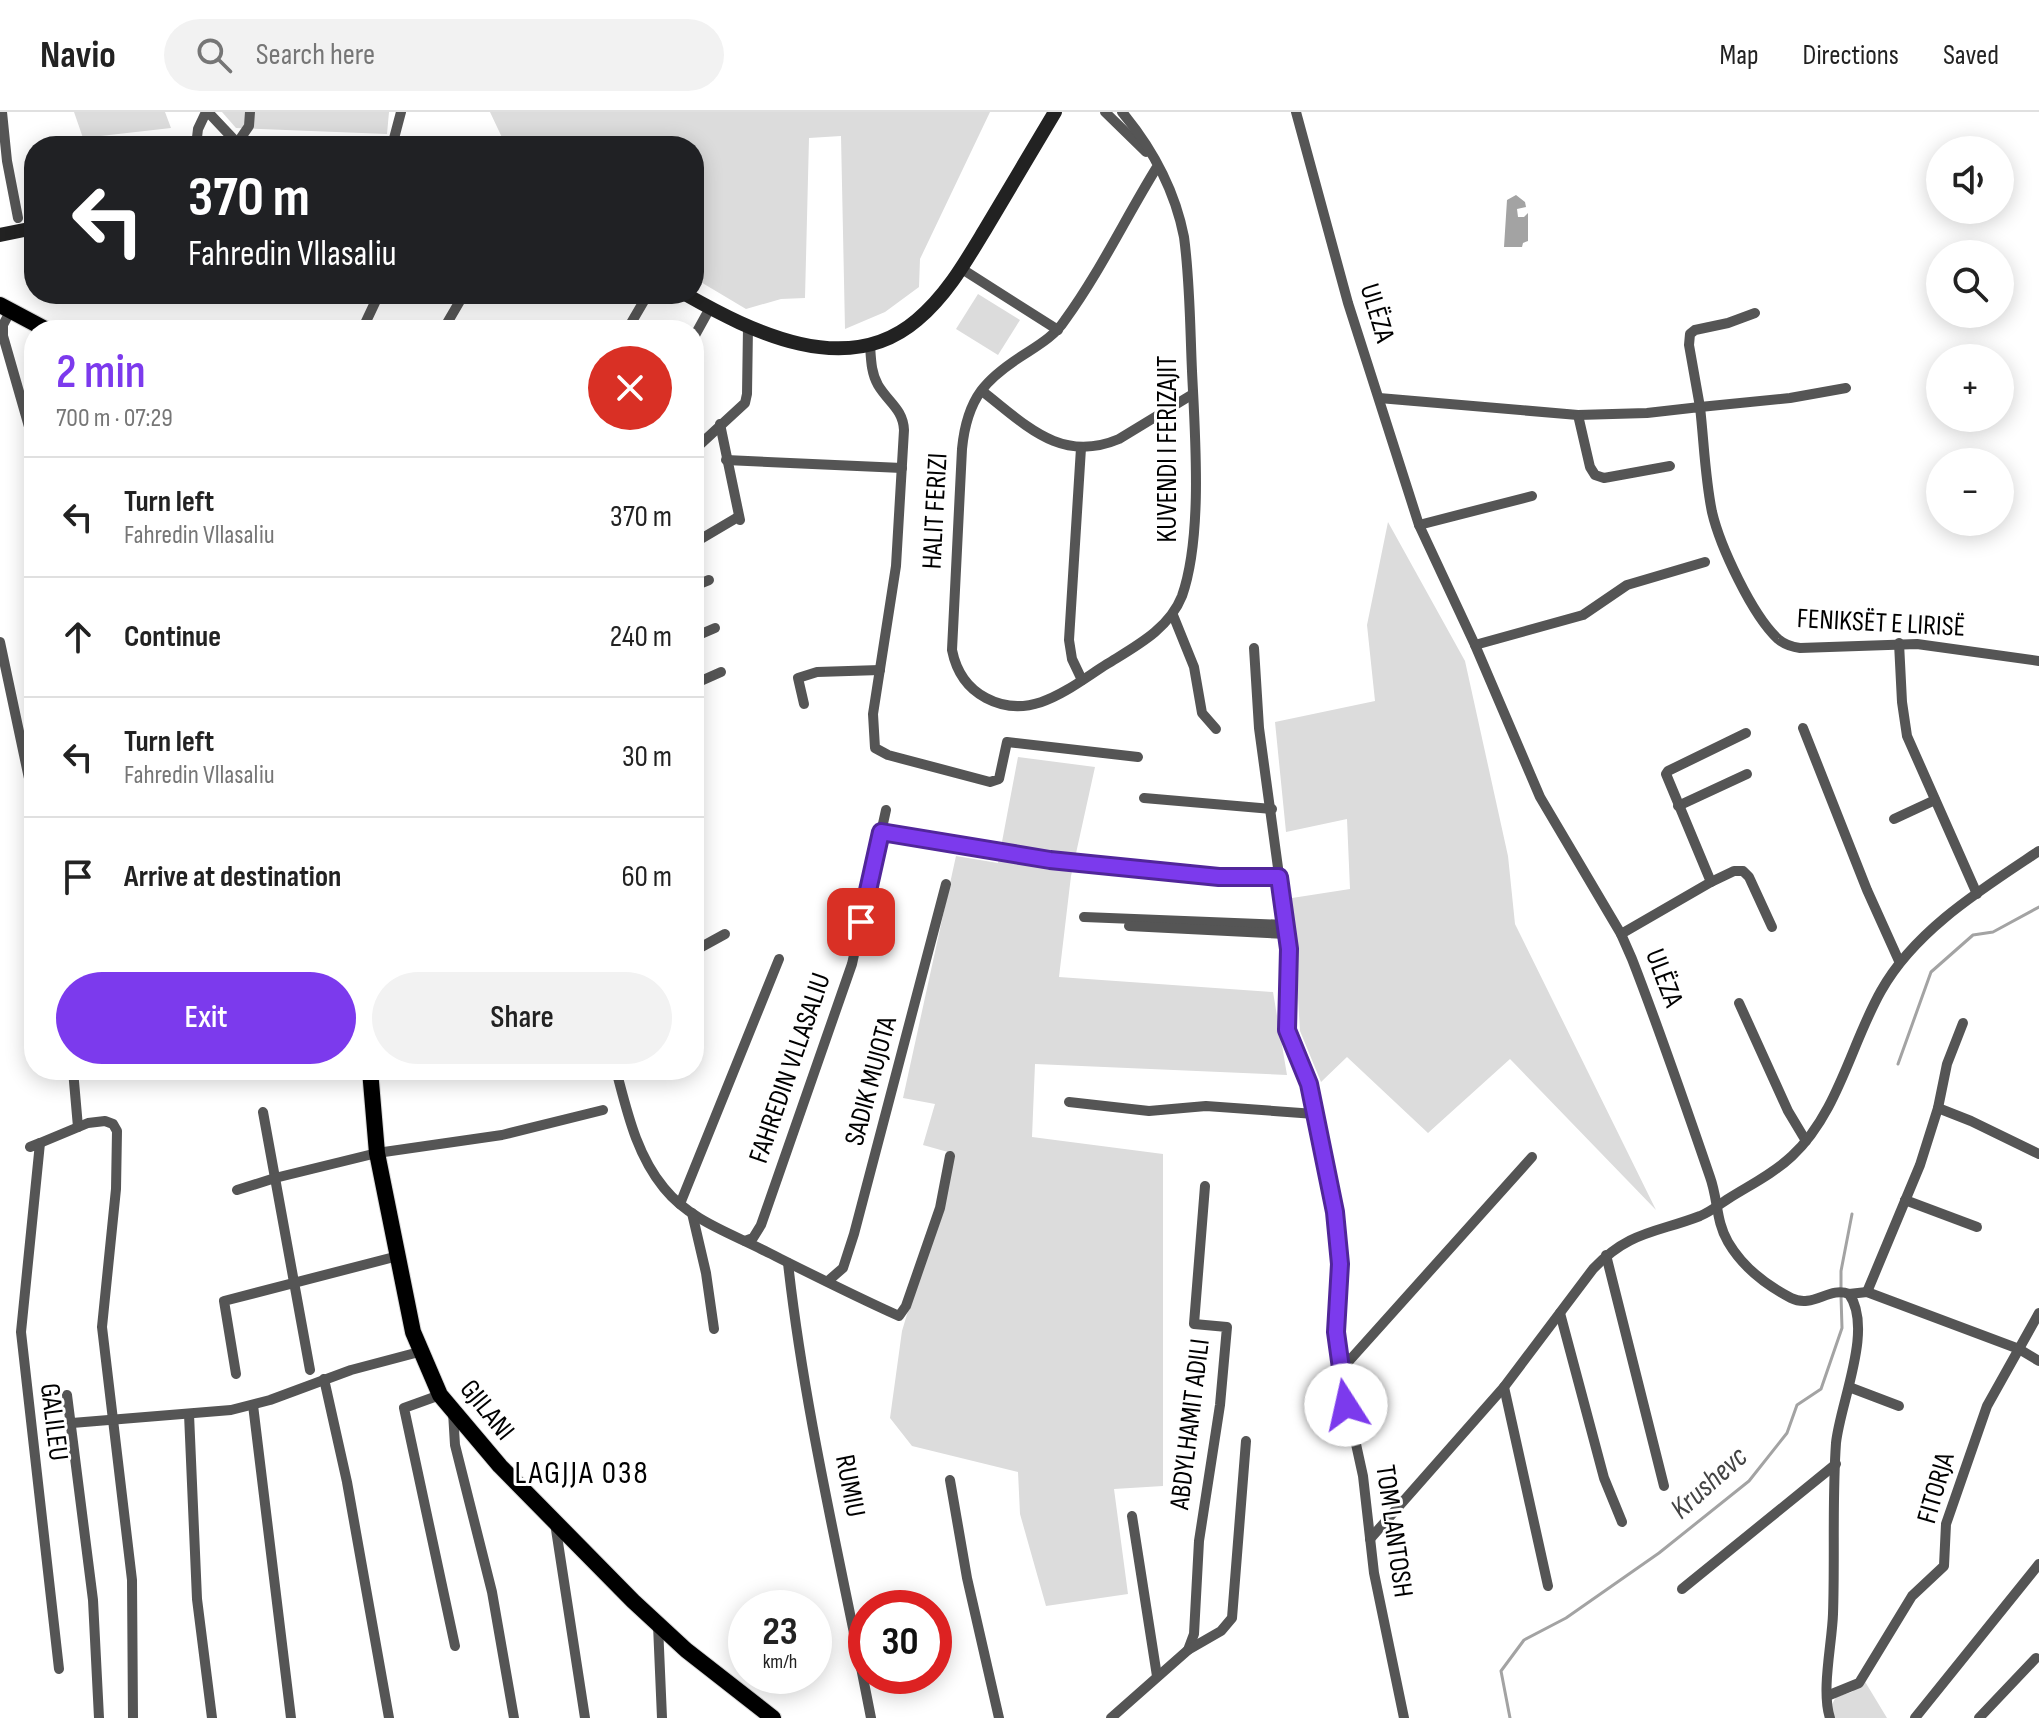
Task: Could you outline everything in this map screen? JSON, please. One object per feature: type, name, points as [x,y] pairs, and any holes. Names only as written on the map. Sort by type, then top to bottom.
[{"type":"main road","points":[[5,308],[28,320]]},
{"type":"main road","name":"GJILANI","points":[[371,1080],[377,1153],[410,1321],[419,1352],[440,1395],[490,1455],[658,1625],[773,1718]]},
{"type":"street","points":[[2,112],[18,218]]},
{"type":"street","points":[[197,136],[207,112],[231,136]]},
{"type":"street","points":[[243,136],[249,126],[250,112]]},
{"type":"street","points":[[395,136],[401,112]]},
{"type":"street","points":[[703,304],[748,327],[781,339],[824,348],[870,345],[897,335],[916,322],[939,299],[962,269],[1055,112]]},
{"type":"street","points":[[1105,112],[1122,115],[1156,164]]},
{"type":"street","name":"ULËZA","points":[[1296,112],[1348,303],[1419,525],[1540,797],[1621,934],[1715,1190],[1723,1232],[1733,1250],[1750,1269],[1791,1298],[1804,1302],[1843,1292],[1867,1292]]},
{"type":"street","name":"HALIT FERIZI","points":[[1156,164],[1058,330],[996,372],[970,410],[964,432],[951,636],[954,660],[963,678],[980,694],[1017,708],[1040,703],[1082,680],[1152,635],[1173,615]]},
{"type":"street","name":"KUVENDI I FERIZAJIT","points":[[1156,164],[1177,206],[1184,237],[1193,394],[1195,454],[1191,555],[1182,594],[1173,615]]},
{"type":"street","points":[[0,235],[24,230]]},
{"type":"street","points":[[962,269],[1058,330]]},
{"type":"street","points":[[5,308],[3,336],[24,409]]},
{"type":"street","points":[[703,320],[710,308]]},
{"type":"street","name":"FENIKSËT E LIRISË","points":[[1755,313],[1695,330],[1690,334],[1689,345],[1700,407],[1709,496],[1717,530],[1744,587],[1777,638],[1800,648],[1899,643],[2039,661]]},
{"type":"street","points":[[704,440],[740,409],[747,394],[748,327]]},
{"type":"street","points":[[870,345],[877,383],[903,420],[896,566],[873,714],[875,748],[888,755],[990,782],[999,779],[1007,742],[1138,757]]},
{"type":"street","points":[[1379,398],[1578,415],[1647,413],[1790,398],[1846,388]]},
{"type":"street","points":[[982,391],[1046,439],[1081,448],[1119,439],[1193,394]]},
{"type":"street","points":[[1578,415],[1590,467],[1595,475],[1604,478],[1670,466]]},
{"type":"street","points":[[704,538],[739,519],[720,424]]},
{"type":"street","points":[[1081,448],[1069,640],[1072,659],[1082,680]]},
{"type":"street","points":[[726,460],[902,468]]},
{"type":"street","points":[[1419,525],[1532,496]]},
{"type":"street","points":[[1475,645],[1583,615],[1627,585],[1705,562]]},
{"type":"street","points":[[704,582],[709,580]]},
{"type":"street","points":[[1173,615],[1194,667],[1202,713],[1216,729]]},
{"type":"street","points":[[704,633],[715,628]]},
{"type":"street","points":[[0,642],[24,755]]},
{"type":"street","points":[[1899,643],[1904,720],[1911,747],[1977,894]]},
{"type":"street","name":"TOM LANTOSH","points":[[1254,648],[1259,728],[1287,929],[1287,1030],[1309,1084],[1329,1180],[1338,1240],[1336,1332],[1340,1371],[1363,1476],[1377,1593],[1404,1718]]},
{"type":"street","points":[[804,704],[798,678],[817,672],[880,670]]},
{"type":"street","points":[[704,680],[721,672]]},
{"type":"street","points":[[1803,728],[1867,890],[1899,961]]},
{"type":"street","points":[[1711,882],[1667,778],[1668,771],[1746,733]]},
{"type":"street","points":[[1678,806],[1747,774]]},
{"type":"street","points":[[1144,798],[1272,809]]},
{"type":"street","points":[[1894,819],[1935,800]]},
{"type":"street","name":"FAHREDIN VLLASALIU","points":[[745,1241],[755,1236],[761,1225],[839,1004],[854,954],[886,810]]},
{"type":"street","points":[[881,832],[1050,860],[1219,877],[1279,877]]},
{"type":"street","points":[[1370,1539],[1504,1387],[1606,1255],[1630,1239],[1693,1218],[1717,1206],[1782,1165],[1806,1141],[1833,1095],[1880,992],[1899,961],[1922,938],[1977,894],[2039,851]]},
{"type":"street","points":[[1621,934],[1734,871],[1743,871],[1749,877],[1772,927]]},
{"type":"street","name":"SADIK MUJOTA","points":[[828,1281],[843,1268],[854,1234],[946,884]]},
{"type":"street","points":[[1084,917],[1287,929]]},
{"type":"street","points":[[1121,925],[1287,929]]},
{"type":"street","points":[[704,946],[725,934]]},
{"type":"street","points":[[680,1204],[779,959]]},
{"type":"street","points":[[1739,1003],[1795,1126],[1806,1141]]},
{"type":"street","points":[[1963,1023],[1947,1064],[1938,1108],[1920,1165],[1867,1292],[2019,1349],[2039,1361]]},
{"type":"street","points":[[74,1080],[78,1127],[105,1121],[113,1124],[117,1131],[112,1232],[102,1327],[132,1580],[133,1718]]},
{"type":"street","points":[[619,1080],[641,1150],[660,1184],[680,1204],[716,1228],[899,1316],[906,1306],[940,1208],[950,1156]]},
{"type":"street","points":[[1069,1102],[1149,1111],[1206,1106],[1315,1114]]},
{"type":"street","points":[[1938,1108],[2039,1154]]},
{"type":"street","points":[[237,1190],[377,1153],[502,1135],[603,1110]]},
{"type":"street","points":[[263,1112],[310,1370]]},
{"type":"street","name":"GALILEU","points":[[59,1669],[21,1345],[35,1145],[78,1127]]},
{"type":"street","points":[[1340,1371],[1532,1157]]},
{"type":"street","name":"ABDYLHAMIT ADILI","points":[[1188,1650],[1194,1634],[1199,1541],[1220,1405],[1227,1327],[1194,1324],[1205,1186]]},
{"type":"street","points":[[1905,1200],[1977,1227]]},
{"type":"street","points":[[692,1213],[706,1273],[714,1329]]},
{"type":"street","points":[[1606,1255],[1664,1486]]},
{"type":"street","points":[[236,1374],[224,1301],[398,1256]]},
{"type":"street","name":"RUMIU","points":[[788,1263],[807,1392],[871,1718]]},
{"type":"street","points":[[1830,1718],[1827,1696],[1833,1615],[1836,1464],[1839,1427],[1849,1387],[1857,1330],[1856,1306],[1843,1292]]},
{"type":"street","points":[[1560,1313],[1604,1478],[1622,1522]]},
{"type":"street","name":"FITORJA","points":[[1827,1696],[1859,1683],[1912,1596],[1944,1566],[1949,1515],[1987,1406],[2039,1313]]},
{"type":"street","points":[[72,1423],[189,1414],[253,1405],[378,1361],[419,1352]]},
{"type":"street","points":[[324,1379],[347,1482],[389,1718]]},
{"type":"street","points":[[1504,1387],[1548,1586]]},
{"type":"street","points":[[1849,1387],[1899,1406]]},
{"type":"street","points":[[67,1395],[93,1600],[99,1718]]},
{"type":"street","points":[[440,1395],[404,1408],[455,1646]]},
{"type":"street","points":[[253,1405],[291,1718]]},
{"type":"street","points":[[453,1412],[455,1445],[492,1592],[514,1718]]},
{"type":"street","points":[[189,1414],[197,1599],[212,1718]]},
{"type":"street","points":[[1111,1718],[1188,1650],[1228,1625],[1235,1611],[1246,1441]]},
{"type":"street","points":[[1682,1589],[1836,1464]]},
{"type":"street","points":[[950,1480],[967,1578],[999,1718]]},
{"type":"street","points":[[1132,1516],[1157,1676]]},
{"type":"street","points":[[555,1521],[585,1718]]},
{"type":"street","points":[[1915,1718],[2039,1564]]},
{"type":"street","points":[[658,1625],[662,1718]]},
{"type":"street","points":[[1979,1718],[2036,1658]]},
{"type":"shaded area","points":[[74,112],[165,112],[171,128],[101,136],[82,136]]},
{"type":"shaded area","points":[[222,112],[389,112],[387,134],[236,128]]},
{"type":"shaded area","points":[[490,112],[990,112],[920,259],[919,287],[885,312],[845,329],[841,136],[809,138],[805,298],[781,299],[746,309],[704,284],[704,136],[501,136]]},
{"type":"shaded area","points":[[1516,195],[1525,202],[1526,207],[1517,209],[1518,217],[1528,213],[1528,241],[1522,247],[1504,247],[1507,200]]},
{"type":"shaded area","points":[[978,294],[1020,320],[998,355],[956,329]]},
{"type":"shaded area","points":[[1388,522],[1465,661],[1508,856],[1515,924],[1656,1210],[1510,1059],[1428,1133],[1347,1057],[1321,1082],[1300,1031],[1292,898],[1350,889],[1347,819],[1286,832],[1275,722],[1375,701],[1367,625]]},
{"type":"shaded area","points":[[1018,757],[1095,767],[1071,876],[1059,977],[1273,992],[1287,1075],[1035,1064],[1032,1137],[1163,1154],[1163,1486],[1114,1489],[1128,1594],[1046,1606],[1020,1514],[1018,1472],[912,1446],[890,1418],[902,1331],[955,1154],[923,1145],[935,1104],[903,1098],[956,856],[998,863]]},
{"type":"shaded area","points":[[1864,1680],[1887,1718],[1834,1718],[1830,1708],[1836,1697],[1852,1692]]},
{"type":"waterway","name":"Krushevc","points":[[1898,1064],[1931,972],[1973,935],[1993,932],[2039,907]]},
{"type":"waterway","name":"Krushevc","points":[[1841,1289],[1841,1271],[1852,1214]]},
{"type":"waterway","name":"Krushevc","points":[[1510,1718],[1501,1671],[1524,1640],[1566,1618],[1659,1553],[1749,1481],[1787,1433],[1797,1405],[1821,1389],[1842,1328],[1841,1296]]},
{"type":"district","name":"LAGJJA 038","points":[[582,1473]]},
{"type":"route","points":[[861,922],[881,832],[1050,860],[1219,877],[1279,877],[1289,949],[1287,1030],[1309,1084],[1335,1212],[1340,1264],[1337,1351],[1346,1405]]}]
